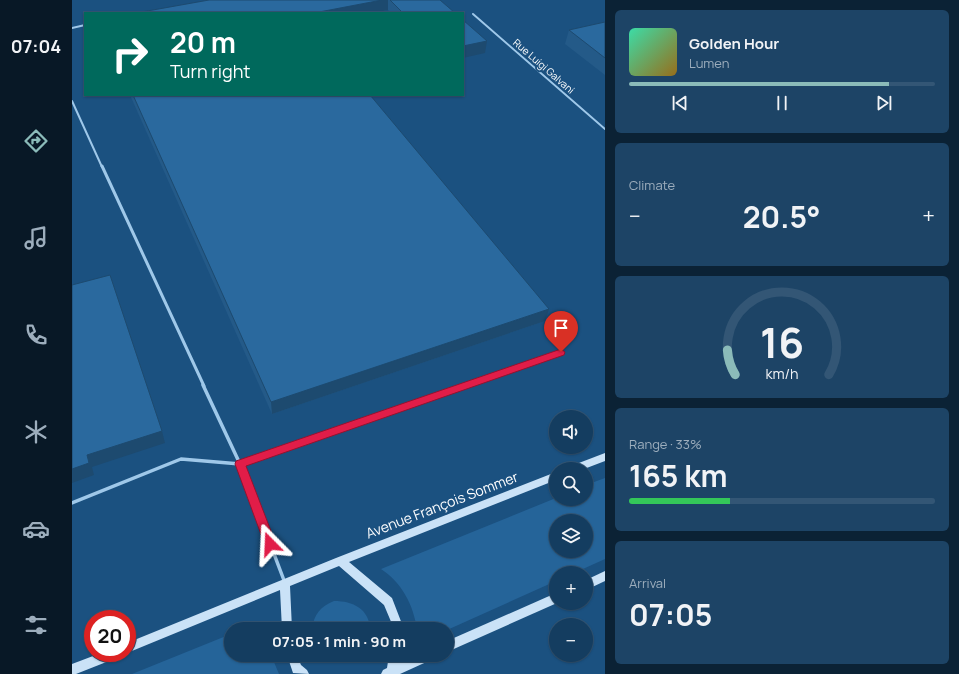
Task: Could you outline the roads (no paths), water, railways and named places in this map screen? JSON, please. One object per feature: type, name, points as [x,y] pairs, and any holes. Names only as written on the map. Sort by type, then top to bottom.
[{"type":"street","points":[[592,462],[605,457]]},
{"type":"street","name":"Avenue François Sommer","points":[[285,584],[549,479]]},
{"type":"street","points":[[340,561],[388,602],[396,622]]},
{"type":"street","points":[[593,582],[605,576]]},
{"type":"street","points":[[136,644],[285,584],[287,622]]},
{"type":"street","points":[[454,644],[549,601]]},
{"type":"street","points":[[72,670],[92,662]]},
{"type":"street","points":[[295,662],[297,668],[303,674]]},
{"type":"street","points":[[389,673],[392,662]]},
{"type":"street","points":[[389,673],[413,662]]},
{"type":"lane","name":"Rue Luigi Galvani","points":[[473,14],[605,129]]},
{"type":"lane","points":[[72,28],[84,25]]},
{"type":"lane","points":[[72,101],[240,464],[285,584]]},
{"type":"lane","points":[[72,503],[181,459],[240,464],[561,352]]}]
